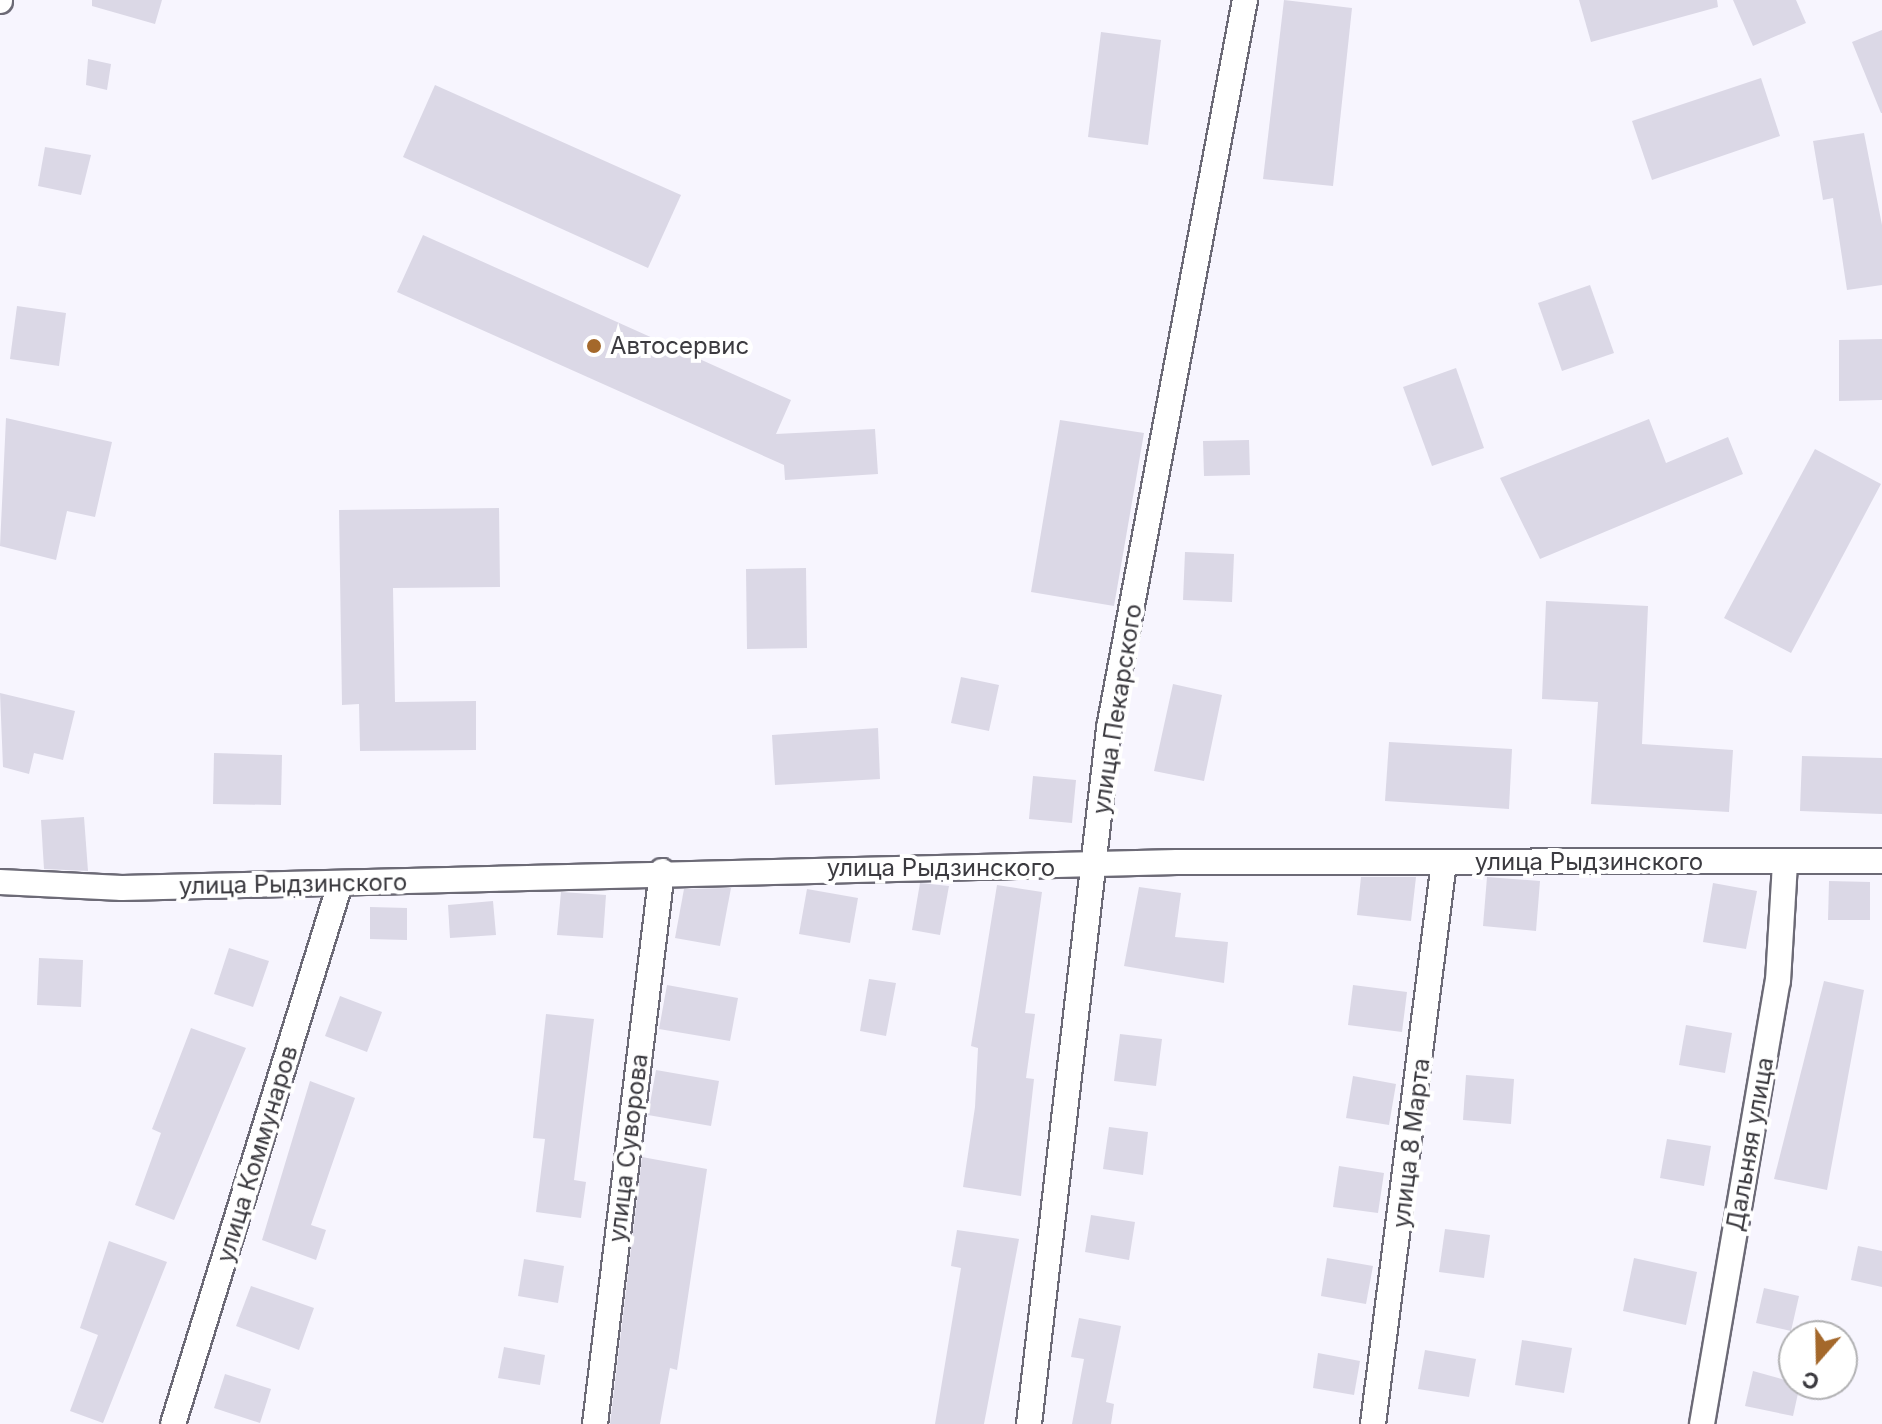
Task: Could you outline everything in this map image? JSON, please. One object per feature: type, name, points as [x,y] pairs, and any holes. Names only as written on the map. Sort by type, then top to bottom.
[{"type":"street","name":"улица Пекарского","points":[[1029,1424],[1109,728],[1245,0]]},
{"type":"street","name":"улица Рыдзинского","points":[[0,882],[340,884],[662,871],[1444,862],[1882,861]]},
{"type":"street","name":"улица 8 Марта","points":[[1373,1424],[1444,862]]},
{"type":"street","name":"Дальняя улица","points":[[1702,1424],[1778,981],[1785,862]]},
{"type":"street","name":"улица Суворова","points":[[595,1424],[662,871]]},
{"type":"street","name":"улица Коммунаров","points":[[173,1424],[340,884]]},
{"type":"building","points":[[92,0],[162,0],[155,24],[92,6]]},
{"type":"building","points":[[1284,0],[1352,8],[1333,186],[1263,179]]},
{"type":"building","points":[[1579,0],[1717,0],[1718,7],[1591,42]]},
{"type":"building","points":[[1733,0],[1796,0],[1806,23],[1753,46]]},
{"type":"building","points":[[1882,30],[1882,113],[1881,113],[1852,42]]},
{"type":"building","points":[[1101,32],[1161,40],[1148,145],[1088,137]]},
{"type":"building","points":[[88,59],[111,64],[107,90],[86,85]]},
{"type":"building","points":[[1761,78],[1780,136],[1652,180],[1632,121]]},
{"type":"building","points":[[435,85],[681,195],[648,268],[403,157]]},
{"type":"building","points":[[1864,133],[1882,225],[1882,285],[1847,290],[1833,198],[1823,200],[1813,141]]},
{"type":"building","points":[[45,147],[91,155],[81,195],[38,186]]},
{"type":"building","name":"Автосервис","points":[[423,235],[791,400],[776,434],[875,429],[878,474],[785,480],[784,465],[397,292]]},
{"type":"building","points":[[1590,285],[1614,353],[1562,371],[1538,303]]},
{"type":"building","points":[[17,306],[66,313],[59,366],[10,359]]},
{"type":"building","points":[[1882,339],[1882,400],[1839,401],[1839,340]]},
{"type":"building","points":[[1456,368],[1484,448],[1432,466],[1403,387]]},
{"type":"building","points":[[6,418],[112,442],[95,517],[67,511],[56,560],[0,546]]},
{"type":"building","points":[[1649,419],[1666,463],[1728,437],[1743,474],[1540,559],[1500,478]]},
{"type":"building","points":[[1060,420],[1144,433],[1114,606],[1031,592]]},
{"type":"building","points":[[1249,440],[1250,475],[1204,476],[1203,441]]},
{"type":"building","points":[[1815,449],[1881,484],[1791,653],[1724,618]]},
{"type":"building","points":[[499,508],[500,587],[393,588],[395,702],[476,701],[476,750],[360,751],[359,704],[342,705],[339,510]]},
{"type":"building","points":[[1185,552],[1234,554],[1232,602],[1183,600]]},
{"type":"building","points":[[806,568],[807,648],[747,649],[746,569]]},
{"type":"building","points":[[1546,601],[1648,606],[1642,744],[1733,750],[1729,812],[1591,804],[1598,702],[1542,699]]},
{"type":"building","points":[[961,677],[999,685],[989,731],[951,723]]},
{"type":"building","points":[[1173,684],[1222,695],[1204,781],[1154,771]]},
{"type":"building","points":[[0,693],[75,711],[63,760],[34,753],[29,774],[3,767]]},
{"type":"building","points":[[878,728],[880,779],[775,785],[772,735]]},
{"type":"building","points":[[1389,742],[1512,749],[1509,809],[1385,801]]},
{"type":"building","points":[[214,753],[282,755],[281,805],[213,804]]},
{"type":"building","points":[[1802,756],[1882,758],[1882,814],[1800,811]]},
{"type":"building","points":[[1033,776],[1076,780],[1072,823],[1029,819]]},
{"type":"building","points":[[84,817],[88,871],[44,869],[41,820]]},
{"type":"building","points":[[1361,877],[1416,877],[1411,921],[1357,915]]},
{"type":"building","points":[[1487,877],[1540,881],[1536,931],[1483,926]]},
{"type":"building","points":[[1829,881],[1870,882],[1870,920],[1828,920]]},
{"type":"building","points":[[920,883],[949,886],[940,935],[912,930]]},
{"type":"building","points":[[1713,883],[1757,891],[1746,949],[1703,942]]},
{"type":"building","points":[[997,885],[1042,892],[1025,1013],[1035,1014],[1026,1078],[1034,1079],[1021,1196],[963,1187],[975,1107],[978,1048],[971,1046]]},
{"type":"building","points":[[1139,887],[1181,893],[1175,937],[1228,942],[1224,983],[1124,966]]},
{"type":"building","points":[[731,888],[720,946],[675,938],[684,889]]},
{"type":"building","points":[[807,889],[858,898],[850,943],[799,934]]},
{"type":"building","points":[[561,892],[606,895],[603,938],[557,935]]},
{"type":"building","points":[[493,901],[496,935],[450,938],[448,905]]},
{"type":"building","points":[[370,907],[407,908],[407,940],[370,939]]},
{"type":"building","points":[[229,948],[269,961],[253,1007],[214,994]]},
{"type":"building","points":[[39,958],[83,960],[81,1007],[37,1005]]},
{"type":"building","points":[[869,979],[896,983],[886,1036],[860,1031]]},
{"type":"building","points":[[1824,981],[1864,990],[1827,1190],[1774,1179]]},
{"type":"building","points":[[667,985],[738,998],[730,1041],[659,1029]]},
{"type":"building","points":[[1353,985],[1407,992],[1402,1032],[1348,1025]]},
{"type":"building","points":[[340,996],[382,1012],[367,1052],[325,1036]]},
{"type":"building","points":[[546,1014],[594,1019],[574,1180],[586,1182],[581,1218],[536,1212],[545,1139],[533,1138]]},
{"type":"building","points":[[1686,1025],[1732,1033],[1725,1073],[1679,1065]]},
{"type":"building","points":[[191,1028],[246,1048],[174,1220],[135,1205],[161,1133],[152,1129]]},
{"type":"building","points":[[1120,1034],[1162,1039],[1156,1086],[1114,1081]]},
{"type":"building","points":[[656,1070],[719,1081],[711,1126],[648,1115]]},
{"type":"building","points":[[1466,1075],[1514,1079],[1511,1124],[1463,1120]]},
{"type":"building","points":[[1353,1076],[1396,1084],[1389,1125],[1346,1118]]},
{"type":"building","points":[[310,1081],[355,1098],[311,1225],[326,1230],[316,1260],[262,1240]]},
{"type":"building","points":[[1109,1127],[1148,1132],[1143,1175],[1103,1169]]},
{"type":"building","points":[[1667,1139],[1711,1146],[1704,1186],[1660,1178]]},
{"type":"building","points":[[642,1157],[707,1169],[677,1370],[670,1368],[660,1424],[610,1424]]},
{"type":"building","points":[[1339,1166],[1384,1173],[1378,1213],[1333,1207]]},
{"type":"building","points":[[1091,1215],[1135,1222],[1129,1260],[1085,1252]]},
{"type":"building","points":[[1445,1229],[1490,1235],[1484,1278],[1439,1272]]},
{"type":"building","points":[[957,1230],[1019,1239],[984,1424],[935,1424],[961,1268],[951,1266]]},
{"type":"building","points":[[109,1241],[167,1262],[103,1423],[70,1411],[98,1335],[80,1328]]},
{"type":"building","points":[[1858,1246],[1882,1251],[1882,1287],[1851,1280]]},
{"type":"building","points":[[1327,1258],[1373,1266],[1366,1304],[1321,1296]]},
{"type":"building","points":[[1634,1258],[1697,1272],[1686,1325],[1623,1311]]},
{"type":"building","points":[[524,1259],[564,1266],[558,1303],[518,1296]]},
{"type":"building","points":[[251,1286],[314,1308],[299,1350],[236,1326]]},
{"type":"building","points":[[1764,1288],[1799,1296],[1794,1320],[1778,1320],[1778,1328],[1756,1323]]},
{"type":"building","points":[[1079,1318],[1121,1326],[1106,1402],[1114,1404],[1111,1424],[1072,1424],[1084,1359],[1071,1357]]},
{"type":"building","points":[[1522,1340],[1572,1348],[1564,1393],[1515,1385]]},
{"type":"building","points":[[504,1347],[545,1355],[540,1385],[498,1378]]},
{"type":"building","points":[[1425,1350],[1476,1359],[1469,1397],[1418,1389]]},
{"type":"building","points":[[1318,1353],[1360,1361],[1354,1395],[1313,1388]]},
{"type":"building","points":[[1753,1371],[1778,1378],[1778,1400],[1796,1400],[1793,1416],[1745,1406]]},
{"type":"building","points":[[225,1374],[271,1389],[260,1423],[214,1408]]},
{"type":"place","name":"Автосервис","points":[[594,346]]}]
